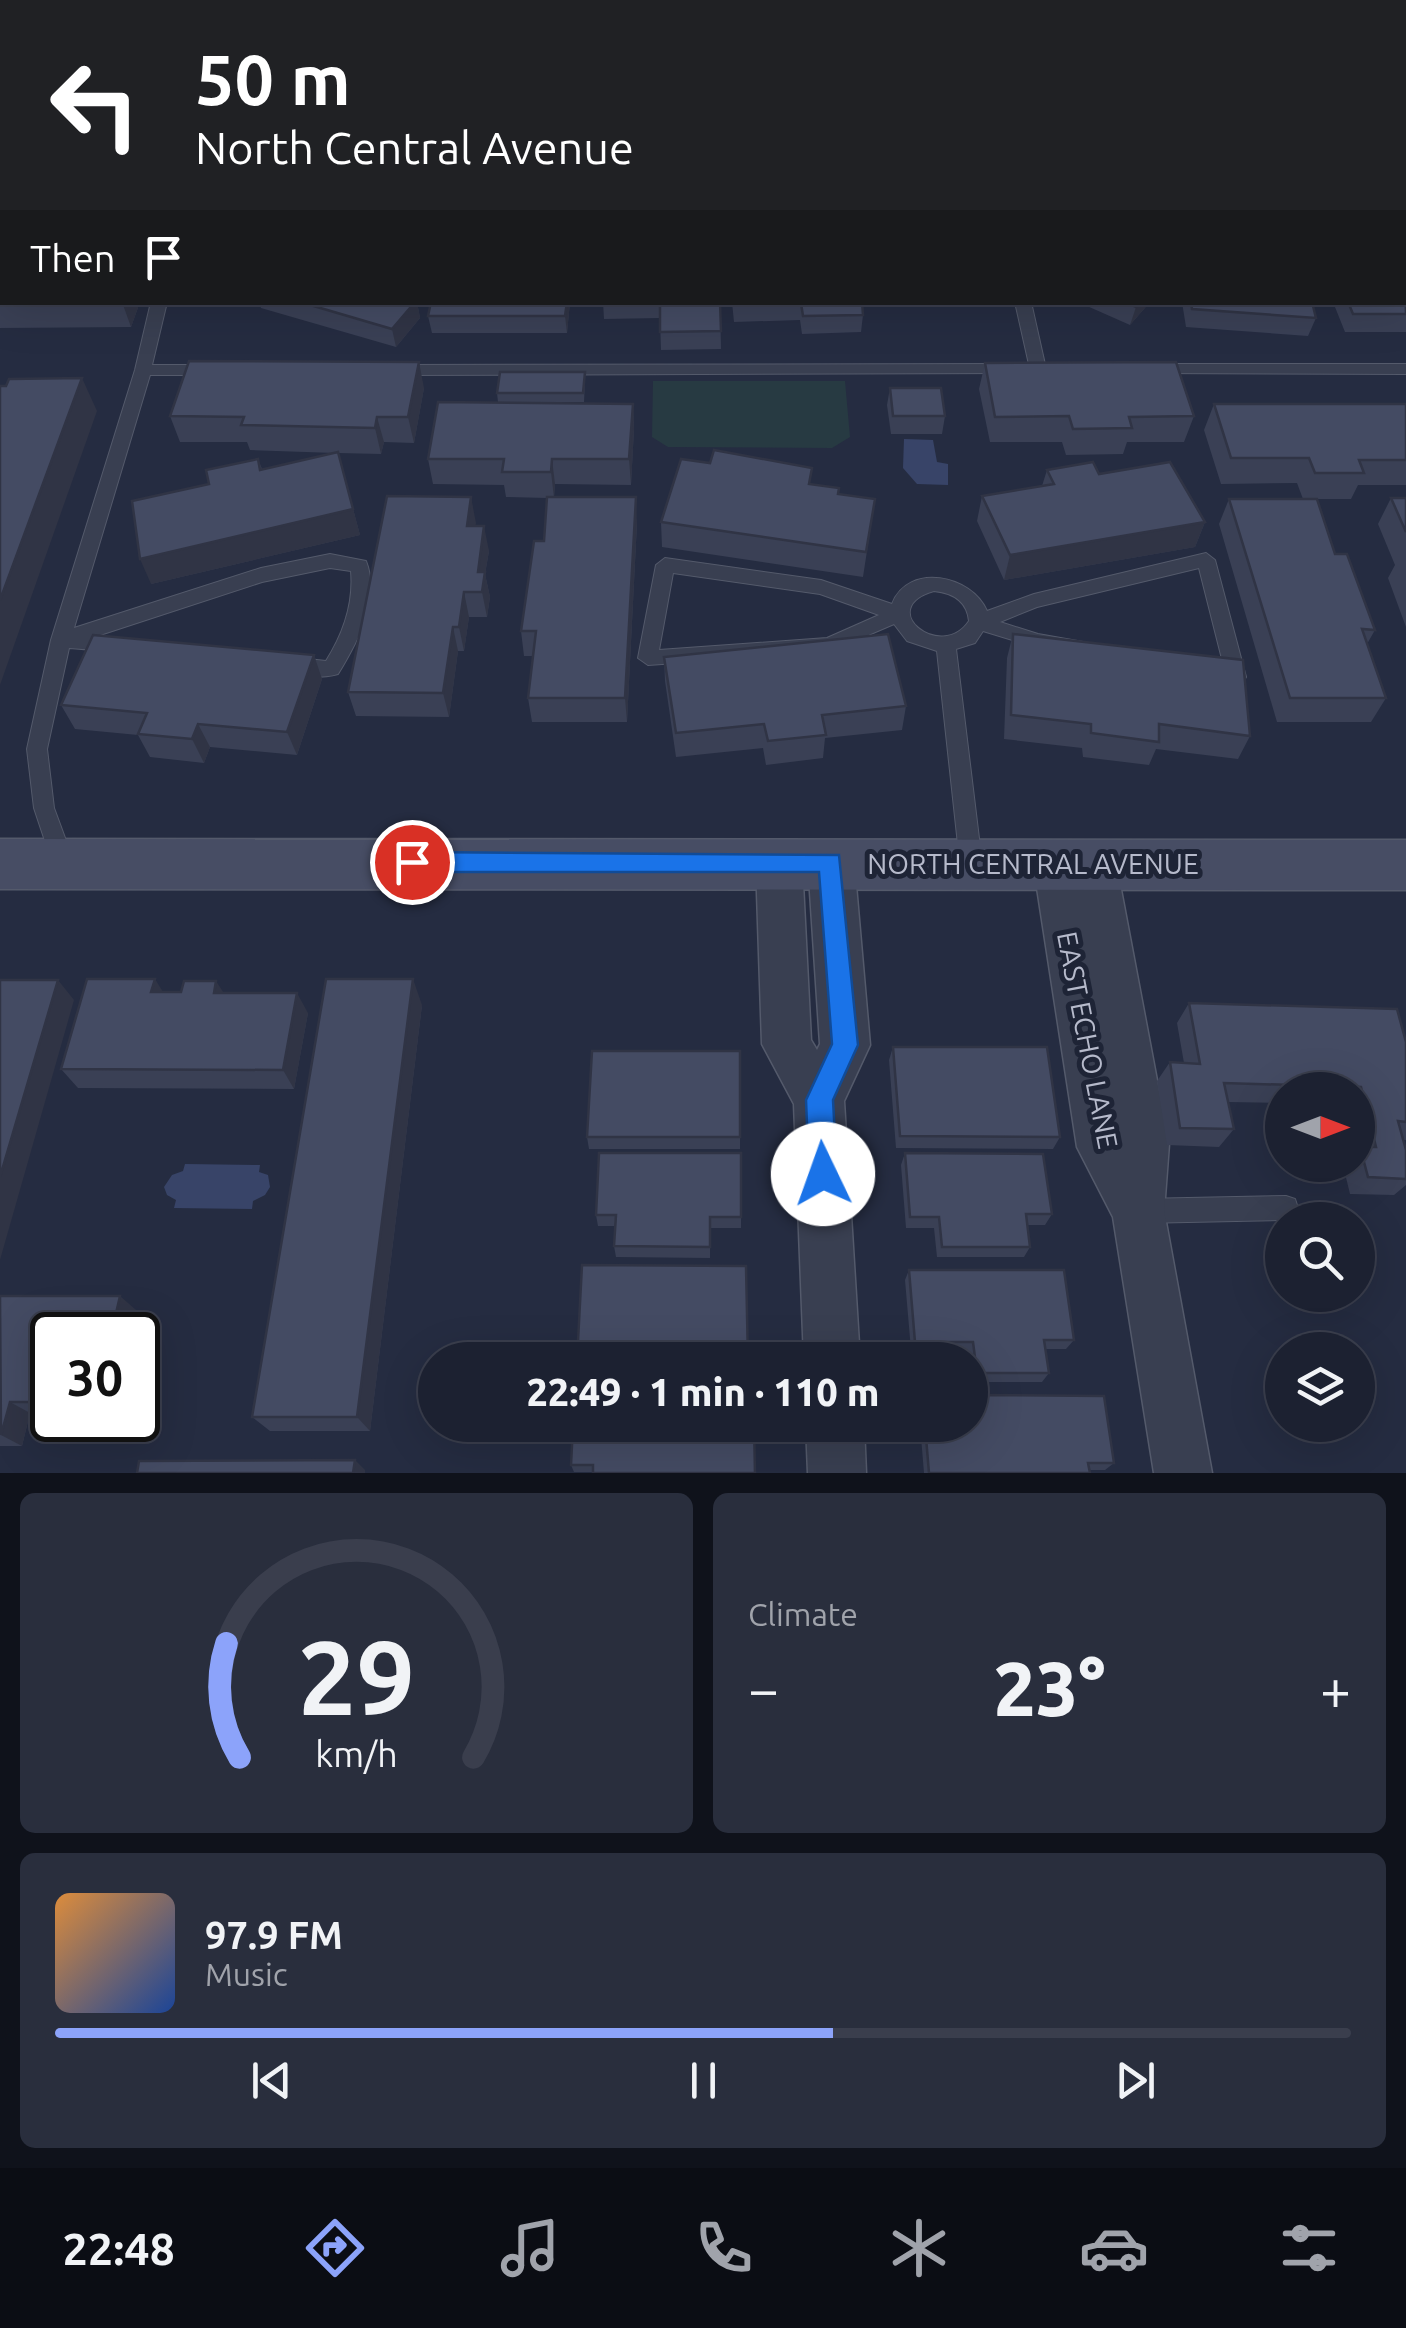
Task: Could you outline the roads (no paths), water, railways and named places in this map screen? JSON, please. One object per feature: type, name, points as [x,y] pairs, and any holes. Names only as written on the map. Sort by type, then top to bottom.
[{"type":"main road","name":"NORTH CENTRAL AVENUE","points":[[0,864],[1406,865]]},
{"type":"street","points":[[805,862],[813,1008],[845,1045],[820,1100],[831,1342]]},
{"type":"street","name":"EAST ECHO LANE","points":[[1075,863],[1103,1146],[1138,1211],[1183,1473]]},
{"type":"street","points":[[836,1442],[837,1473]]},
{"type":"lane","points":[[64,865],[44,808],[38,748],[61,640],[143,370],[158,305]]},
{"type":"lane","points":[[1024,305],[1038,368]]},
{"type":"lane","points":[[376,370],[1057,368]]},
{"type":"lane","points":[[1134,369],[1406,369]]},
{"type":"lane","points":[[143,370],[221,370]]},
{"type":"lane","points":[[330,560],[360,566],[364,586],[349,642],[331,669],[304,670],[171,649],[61,640],[261,574],[330,560]]},
{"type":"lane","points":[[1206,560],[1236,677],[1038,641],[979,622],[1034,602],[1206,560]]},
{"type":"lane","points":[[665,565],[821,588],[898,614],[829,646],[648,658],[665,565]]},
{"type":"lane","points":[[934,584],[968,595],[979,612],[979,622],[968,638],[946,646],[914,638],[900,623],[898,614],[904,596],[934,584]]},
{"type":"lane","points":[[946,646],[971,862]]},
{"type":"lane","points":[[1138,1211],[1265,1208]]},
{"type":"water","points":[[904,439],[933,440],[937,462],[948,464],[948,485],[917,484],[903,468]]},
{"type":"water","points":[[185,1164],[260,1165],[259,1172],[268,1175],[270,1187],[253,1201],[252,1209],[174,1208],[176,1200],[167,1195],[164,1187],[172,1175],[183,1171]]}]
